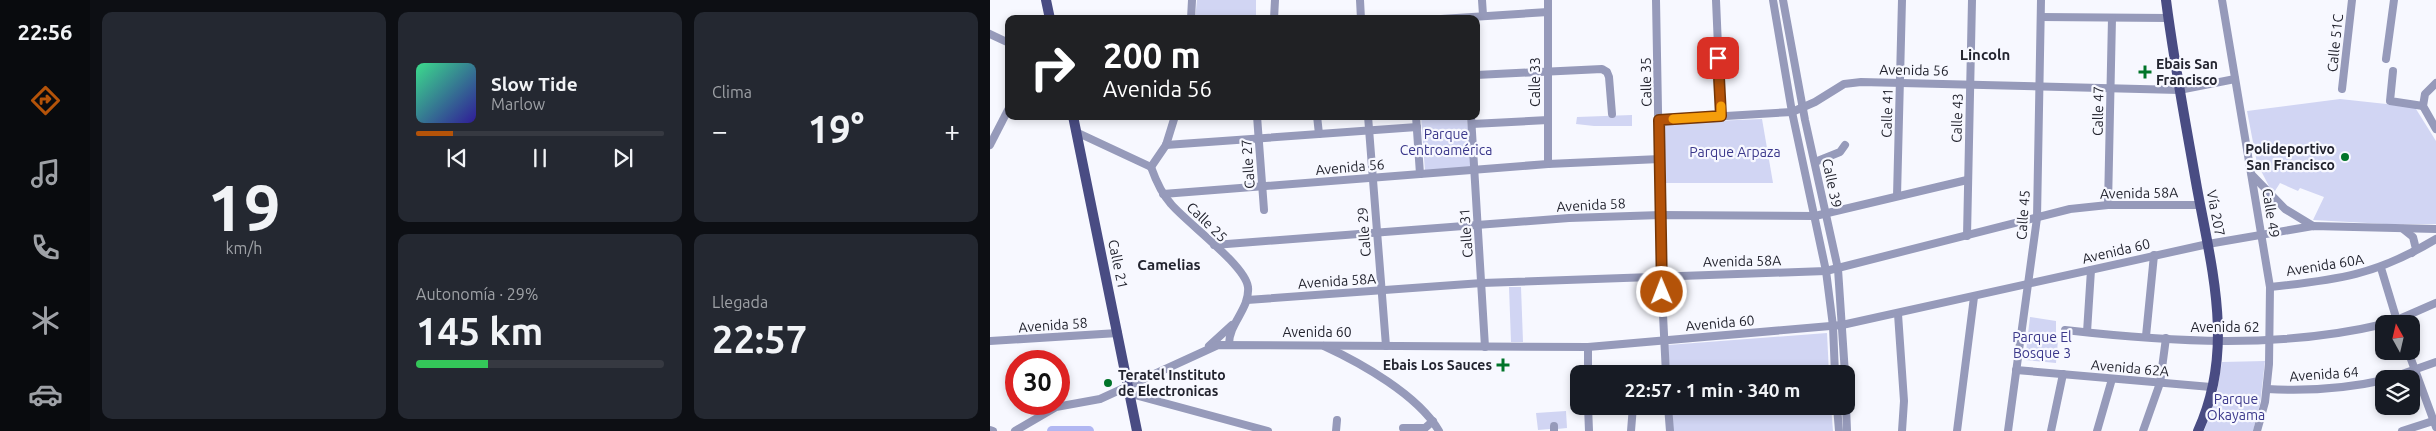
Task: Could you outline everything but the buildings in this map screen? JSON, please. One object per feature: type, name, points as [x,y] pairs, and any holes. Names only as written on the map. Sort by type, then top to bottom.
[{"type":"main road","points":[[1046,0],[1049,15]]},
{"type":"main road","name":"Vía 207","points":[[2166,0],[2179,90],[2218,304],[2216,366],[2198,431]]},
{"type":"main road","name":"Calle 21","points":[[1074,120],[1136,418],[1137,431]]},
{"type":"street","points":[[1190,15],[1192,0]]},
{"type":"street","points":[[1274,15],[1275,0]]},
{"type":"street","points":[[1360,0],[1361,15]]},
{"type":"street","points":[[1482,0],[1483,15]]},
{"type":"street","name":"Calle 33","points":[[1548,0],[1548,164]]},
{"type":"street","name":"Calle 35","points":[[1656,0],[1661,275],[1665,365]]},
{"type":"street","points":[[1716,0],[1721,116]]},
{"type":"street","name":"Calle 39","points":[[1773,0],[1792,112],[1826,271],[1835,365]]},
{"type":"street","name":"Calle 39","points":[[1783,0],[1802,108],[1838,269],[1844,365]]},
{"type":"street","name":"Calle 41","points":[[1897,196],[1902,0]]},
{"type":"street","name":"Calle 43","points":[[1967,236],[1972,0]]},
{"type":"street","name":"Calle 45","points":[[2008,431],[2037,218],[2041,0]]},
{"type":"street","name":"Calle 49","points":[[2222,0],[2270,287],[2271,339],[2267,388],[2258,431]]},
{"type":"street","name":"Calle 51C","points":[[2342,89],[2352,0]]},
{"type":"street","points":[[2386,59],[2394,0]]},
{"type":"street","points":[[1480,15],[1548,12]]},
{"type":"street","points":[[2041,16],[2168,18]]},
{"type":"street","name":"Calle 47","points":[[2108,205],[2112,18]]},
{"type":"street","points":[[991,37],[1005,42]]},
{"type":"street","points":[[1480,75],[1602,69],[1607,72],[1612,114]]},
{"type":"street","points":[[2393,71],[2390,100],[2424,106]]},
{"type":"street","name":"Avenida 56","points":[[1659,120],[1792,112],[1844,84],[1861,82],[2179,90],[2235,80]]},
{"type":"street","points":[[2434,126],[2424,106],[2425,94],[2436,83]]},
{"type":"street","points":[[990,146],[1005,116]]},
{"type":"street","points":[[1076,132],[1151,167],[1166,145],[1174,120]]},
{"type":"street","name":"Calle 27","points":[[1257,120],[1264,210]]},
{"type":"street","points":[[1317,120],[1319,134]]},
{"type":"street","name":"Calle 29","points":[[1368,120],[1386,346]]},
{"type":"street","points":[[1416,120],[1420,174]]},
{"type":"street","points":[[1471,120],[1548,120]]},
{"type":"street","name":"Calle 31","points":[[1471,120],[1486,347]]},
{"type":"street","points":[[1166,145],[1417,127]]},
{"type":"street","points":[[1815,162],[1840,152],[1845,146]]},
{"type":"street","name":"Avenida 56","points":[[1163,194],[1548,164],[1660,159]]},
{"type":"street","name":"Calle 25","points":[[1151,167],[1163,194],[1245,278],[1247,300]]},
{"type":"street","points":[[2252,175],[2286,209],[2313,226]]},
{"type":"street","name":"Avenida 58","points":[[1214,245],[1661,215],[1815,216],[1967,180]]},
{"type":"street","name":"Avenida 58A","points":[[1247,300],[1482,282],[1826,271],[2070,209],[2108,205],[2200,204]]},
{"type":"street","name":"Avenida 60","points":[[1015,431],[1056,407],[1100,399],[1130,390],[1205,349],[1229,344],[1588,347],[1842,326],[2208,244],[2313,226],[2436,229]]},
{"type":"street","points":[[2403,229],[2413,237],[2415,244],[2416,249],[2409,256]]},
{"type":"street","name":"Avenida 60A","points":[[2270,287],[2344,278],[2381,268],[2409,256],[2436,239]]},
{"type":"street","points":[[2146,336],[2154,256]]},
{"type":"street","points":[[2381,268],[2396,315]]},
{"type":"street","points":[[2087,332],[2091,270]]},
{"type":"street","points":[[1957,431],[1974,297]]},
{"type":"street","points":[[1229,344],[1231,331],[1247,300]]},
{"type":"street","name":"Avenida 62","points":[[2412,315],[2436,303]]},
{"type":"street","points":[[1898,314],[1904,401],[1902,431]]},
{"type":"street","points":[[1205,349],[1223,334],[1239,315]]},
{"type":"street","name":"Avenida 62","points":[[2064,330],[2218,341],[2318,337],[2375,326]]},
{"type":"street","name":"Avenida 58","points":[[990,341],[1118,333]]},
{"type":"street","points":[[2142,431],[2160,383],[2166,338]]},
{"type":"street","points":[[1320,344],[1375,374],[1414,402],[1439,431]]},
{"type":"street","points":[[1588,347],[1588,365]]},
{"type":"street","points":[[2417,370],[2436,362]]},
{"type":"street","name":"Avenida 62A","points":[[2016,370],[2211,388]]},
{"type":"street","points":[[2051,431],[2063,374]]},
{"type":"street","points":[[2097,431],[2112,379]]},
{"type":"street","name":"Avenida 64","points":[[2267,388],[2304,391],[2339,388],[2375,382]]},
{"type":"street","points":[[2402,431],[2435,423],[2420,384]]},
{"type":"street","points":[[1130,390],[1268,431]]},
{"type":"street","points":[[1588,415],[1588,431]]},
{"type":"street","points":[[1632,431],[1633,415]]},
{"type":"street","points":[[1669,415],[1670,431]]},
{"type":"street","points":[[1838,415],[1839,431]]},
{"type":"street","points":[[1846,415],[1847,431]]},
{"type":"street","points":[[1336,431],[1337,420]]},
{"type":"street","points":[[1403,428],[1425,428],[1432,421]]},
{"type":"green space","points":[[1197,0],[1256,0],[1256,15],[1195,15]]},
{"type":"green space","name":"Polideportivo San Francisco","points":[[2340,99],[2414,107],[2416,109],[2436,141],[2436,224],[2386,224],[2313,220],[2324,197],[2300,188],[2298,191],[2280,183],[2273,194],[2257,163],[2247,111]]},
{"type":"green space","points":[[1632,115],[1632,126],[1576,124],[1577,117]]},
{"type":"green space","name":"Parque Arpaza","points":[[1762,119],[1773,183],[1666,183],[1664,123]]},
{"type":"green space","name":"Parque Centroamérica","points":[[1421,120],[1467,120],[1471,168],[1425,171]]},
{"type":"green space","points":[[1509,287],[1521,287],[1523,342],[1511,342]]},
{"type":"green space","name":"Parque El Bosque 3","points":[[2030,317],[2056,321],[2056,338],[2058,340],[2056,363],[2025,360]]},
{"type":"green space","points":[[1827,333],[1829,365],[1669,365],[1668,345]]},
{"type":"green space","name":"Parque Okayama","points":[[2265,361],[2260,404],[2253,431],[2204,431],[2216,398],[2222,362]]},
{"type":"green space","points":[[1566,411],[1567,428],[1557,429],[1557,424],[1550,424],[1550,429],[1538,430],[1536,413]]},
{"type":"green space","points":[[1672,415],[1832,415],[1833,431],[1673,431]]},
{"type":"waterway","points":[[1052,431],[1089,431]]},
{"type":"slow traffic","points":[[1673,119],[1721,116],[1721,106]]},
{"type":"place","name":"Ebais San Francisco","points":[[2145,72]]},
{"type":"place","name":"Polideportivo San Francisco","points":[[2345,157]]},
{"type":"place","name":"Ebais Los Sauces","points":[[1503,365]]},
{"type":"place","name":"Teratel Instituto de Electronicas","points":[[1108,383]]},
{"type":"district","name":"Lincoln","points":[[1985,54]]},
{"type":"district","name":"Camelias","points":[[1169,264]]},
{"type":"route","points":[[1662,292],[1659,120],[1721,116],[1718,58]]}]
